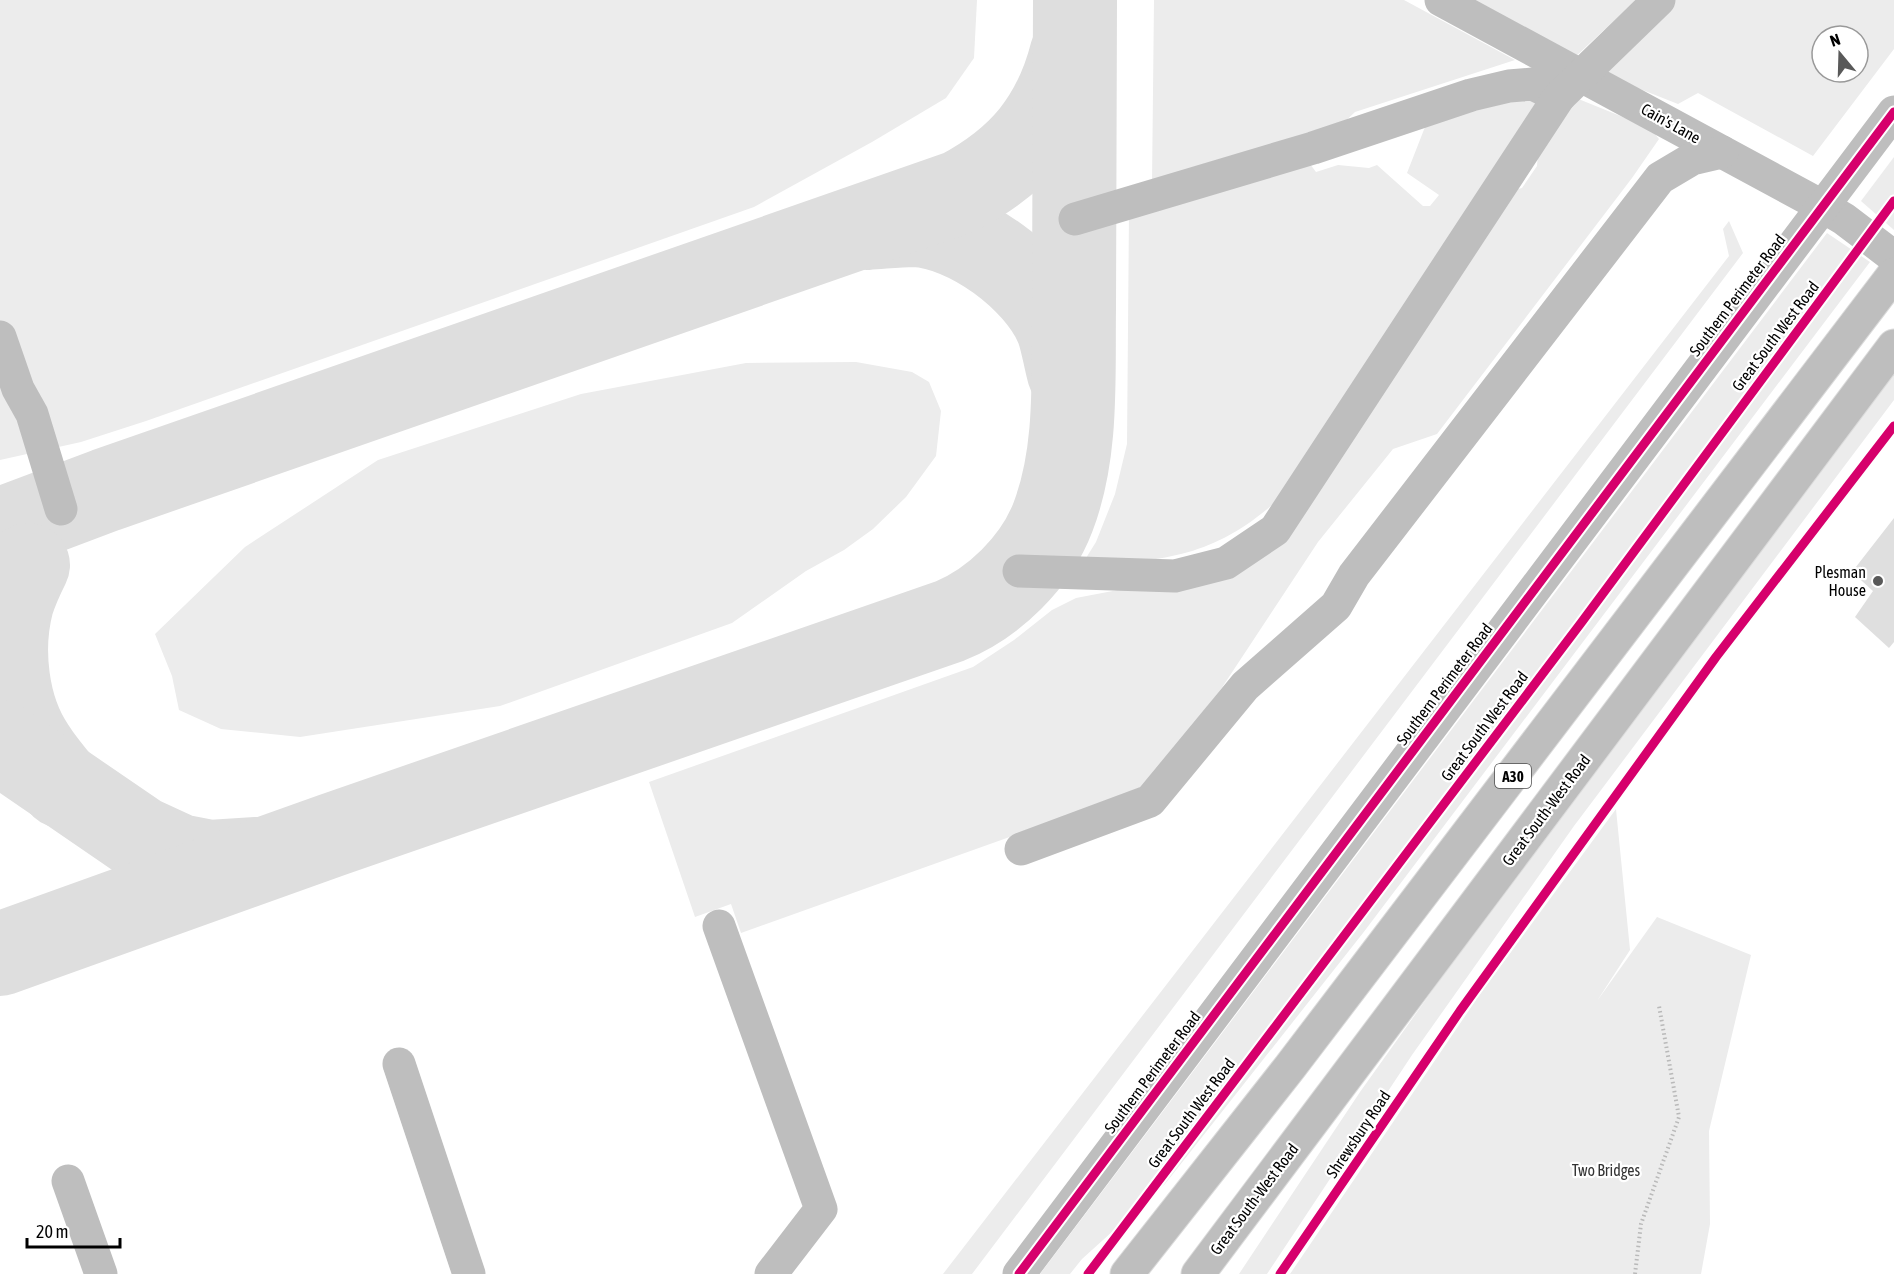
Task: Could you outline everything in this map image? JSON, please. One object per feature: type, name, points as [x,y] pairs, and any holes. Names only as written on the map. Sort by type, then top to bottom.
[{"type":"main road","name":"Cain's Lane","points":[[1441,0],[1570,86],[1722,152],[1844,219],[1894,257]]},
{"type":"main road","points":[[1019,571],[1175,576],[1226,563],[1275,530],[1570,86],[1659,0]]},
{"type":"main road","points":[[1075,219],[1313,148],[1480,93],[1509,86],[1533,84],[1570,86]]},
{"type":"main road","name":"Southern Perimeter Road","points":[[1019,1274],[1894,112]]},
{"type":"main road","points":[[1021,849],[1150,801],[1245,686],[1336,606],[1354,575],[1660,178],[1692,159],[1722,152]]},
{"type":"main road","name":"A30","points":[[1127,1274],[1298,1057],[1894,274]]},
{"type":"main road","points":[[0,337],[18,388],[32,414],[61,509]]},
{"type":"main road","name":"Great South-West Road","points":[[1198,1274],[1894,346]]},
{"type":"main road","points":[[719,926],[821,1209],[771,1274]]},
{"type":"main road","points":[[1225,1274],[1418,980]]},
{"type":"main road","points":[[399,1064],[469,1274]]},
{"type":"main road","points":[[68,1181],[102,1274]]},
{"type":"path","points":[[1635,1274],[1641,1224],[1679,1117],[1659,1006]]},
{"type":"green space","points":[[0,0],[977,0],[974,58],[946,98],[754,207],[146,421],[81,442],[0,460]]},
{"type":"green space","points":[[1154,0],[1404,0],[1515,60],[1355,112],[1335,131],[1152,183]]},
{"type":"green space","points":[[1455,0],[1636,0],[1573,59]]},
{"type":"green space","points":[[1675,0],[1894,0],[1894,49],[1870,81],[1870,24],[1810,24],[1810,84],[1868,84],[1813,156],[1698,93],[1678,104],[1607,76],[1603,67]]},
{"type":"green space","points":[[1514,95],[1526,96],[1536,104],[1280,498],[1233,533],[1188,552],[1164,558],[1081,566],[1096,542],[1115,494],[1127,444],[1129,212],[1310,164],[1316,172],[1338,165],[1369,168],[1377,165],[1423,206],[1430,206],[1439,195],[1407,173],[1425,127]]},
{"type":"green space","points":[[1576,98],[1650,128],[1659,139],[1632,178],[1437,434],[1393,449],[1318,542],[1221,689],[1141,790],[741,933],[731,904],[695,917],[649,782],[973,667],[1014,640],[1052,610],[1076,598],[1207,573],[1255,553],[1510,191],[1522,188],[1537,166],[1539,141]]},
{"type":"green space","points":[[1894,157],[1894,230],[1861,201]]},
{"type":"green space","points":[[1729,221],[1743,253],[972,1274],[943,1274],[1729,256],[1723,229]]},
{"type":"green space","points":[[1827,233],[1870,262],[1363,933],[1165,1184],[1082,1259],[1070,1274],[1040,1274]]},
{"type":"green space","points":[[856,362],[912,372],[929,382],[941,411],[936,456],[906,497],[873,529],[844,550],[806,571],[732,623],[500,706],[300,737],[221,729],[179,710],[172,676],[155,634],[245,547],[378,460],[581,394],[746,363]]},
{"type":"green space","points":[[1894,367],[1894,400],[1574,826],[1412,1055],[1267,1274],[1239,1274],[1360,1092],[1514,876]]},
{"type":"green space","name":"Two Bridges","points":[[1616,809],[1630,950],[1597,1001],[1657,917],[1751,955],[1709,1131],[1710,1224],[1701,1274],[1290,1274],[1478,997]]},
{"type":"building","name":"Plesman House","points":[[1894,518],[1894,642],[1889,648],[1855,617],[1873,591],[1852,572]]},
{"type":"taxiway","points":[[0,954],[332,835],[950,621],[982,603],[1012,579],[1036,550],[1053,517],[1067,467],[1070,441],[1074,361],[1075,0]]},
{"type":"taxiway","points":[[0,530],[106,490],[960,192],[1000,166],[1032,135],[1056,98],[1072,52]]},
{"type":"taxiway","points":[[867,228],[914,225],[935,228],[956,235],[998,259],[1035,292],[1048,310],[1058,329],[1069,373]]},
{"type":"taxiway","points":[[28,565],[12,603],[8,621],[6,640],[8,678],[17,716],[25,733],[40,759],[62,786]]},
{"type":"taxiway","points":[[0,742],[140,838],[179,856],[210,862],[257,859]]},
{"type":"cycle path","points":[[1019,1274],[1894,112]]},
{"type":"cycle path","name":"Great South West Road","points":[[1088,1274],[1581,623],[1894,201]]},
{"type":"cycle path","name":"Shrewsbury Road","points":[[1280,1274],[1460,1011],[1716,657],[1894,426]]},
{"type":"place","name":"Plesman House","points":[[1878,581]]}]
